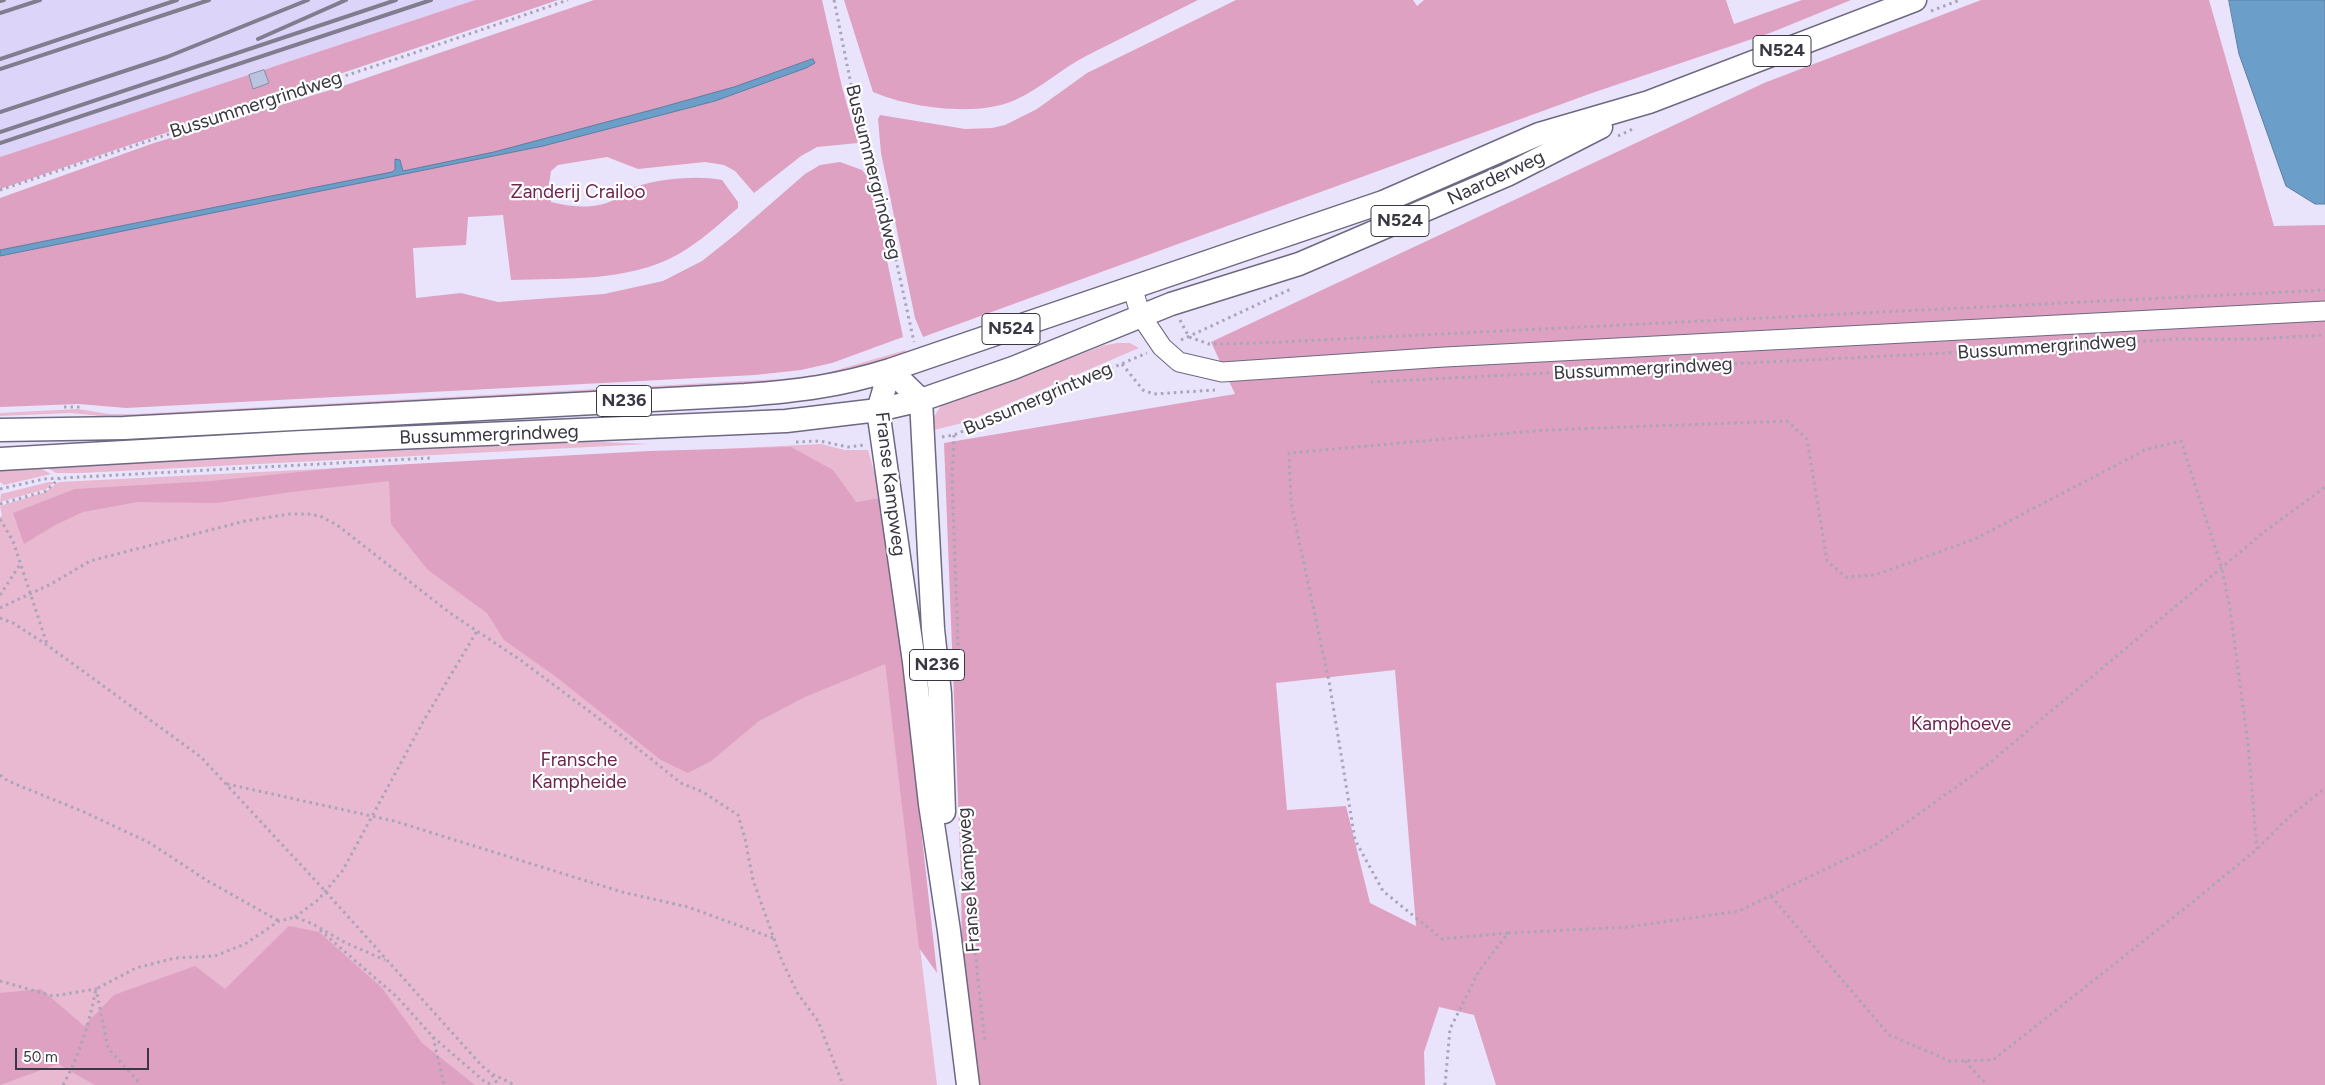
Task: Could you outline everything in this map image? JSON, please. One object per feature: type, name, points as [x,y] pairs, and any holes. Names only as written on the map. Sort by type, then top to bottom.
[{"type":"main road","name":"Naarderweg","points":[[1132,287],[1383,202],[1539,134],[1649,102],[1916,0]]},
{"type":"main road","name":"Naarderweg","points":[[1141,316],[1171,304],[1299,264],[1507,175],[1649,102]]},
{"type":"main road","name":"Bussummergrindweg","points":[[0,430],[124,428],[808,390],[858,380],[890,370],[1132,287]]},
{"type":"main road","name":"Bussummergrindweg","points":[[0,459],[356,440],[786,422],[878,410],[921,400],[1013,368],[1141,316]]},
{"type":"main road","name":"Franse Kampweg","points":[[949,930],[940,694],[934,629],[921,400],[890,370],[878,410],[914,662],[930,804],[949,930],[968,1085]]},
{"type":"street","name":"Bussummergrindweg","points":[[1132,287],[1141,316],[1162,348],[1180,362],[1222,372],[1445,357],[2182,320],[2325,311]]},
{"type":"path","name":"Bussummergrindweg","points":[[0,190],[568,0]]},
{"type":"path","name":"Bussummergrindweg","points":[[834,0],[856,110],[875,164],[914,344],[923,341]]},
{"type":"path","points":[[1189,337],[1209,344],[1269,342],[2325,290]]},
{"type":"path","name":"Bussummergrindweg","points":[[1364,382],[2006,350],[2177,339],[2256,339],[2325,336]]},
{"type":"path","name":"Bussumergrintweg","points":[[954,435],[1122,364],[1143,390],[1154,394],[1218,390]]},
{"type":"path","points":[[58,407],[85,408]]},
{"type":"path","points":[[2257,849],[2248,744],[2230,609],[2222,569],[2181,441],[2145,450],[1975,539],[1875,575],[1846,577],[1827,561],[1807,439],[1788,421],[1545,430],[1289,453],[1291,502],[1329,681],[1355,840],[1383,891],[1442,938],[1628,927],[1739,911],[1875,845],[1987,765],[2222,569],[2264,532],[2325,487]]},
{"type":"path","points":[[924,439],[954,435],[952,479],[960,680]]},
{"type":"path","points":[[790,442],[820,441],[848,446],[883,443]]},
{"type":"path","name":"Bussummergrindweg","points":[[0,489],[44,478],[433,458]]},
{"type":"path","points":[[0,504],[46,491],[62,478]]},
{"type":"path","points":[[0,608],[90,561],[245,521],[290,514],[308,514],[320,516],[338,525],[442,607],[614,729],[681,783],[702,792],[738,815],[745,839],[752,880],[782,961],[798,994],[818,1021],[843,1085]]},
{"type":"path","points":[[0,519],[13,541],[47,645]]},
{"type":"path","points":[[0,595],[21,563]]},
{"type":"path","points":[[0,618],[14,623],[47,645],[201,757],[326,892],[482,1066],[492,1074],[515,1085]]},
{"type":"path","points":[[295,918],[326,892],[343,870],[424,720],[477,631]]},
{"type":"path","points":[[0,774],[8,781],[84,812],[150,843],[206,880],[279,921]]},
{"type":"path","points":[[227,784],[394,821],[622,892],[688,908],[774,938]]},
{"type":"path","points":[[1770,896],[1889,1036],[1950,1061],[1993,1060],[2194,901],[2257,849],[2289,816],[2325,788]]},
{"type":"path","name":"Franse Kampweg","points":[[964,809],[968,896],[986,1049]]},
{"type":"path","points":[[0,981],[53,996],[96,989],[136,968],[175,958],[215,956],[245,944],[279,921],[295,918],[313,924],[346,943],[388,961]]},
{"type":"path","points":[[313,924],[397,998],[433,1037],[484,1081],[492,1085]]},
{"type":"path","points":[[1445,1085],[1450,1028],[1479,971],[1508,933]]},
{"type":"path","points":[[62,1085],[76,1061],[90,1020],[96,989]]},
{"type":"path","points":[[96,989],[108,1048],[142,1085]]},
{"type":"path","points":[[433,1037],[444,1085]]},
{"type":"path","points":[[1965,1061],[1987,1085]]},
{"type":"path","points":[[492,1074],[498,1085]]},
{"type":"shaded area","points":[[0,0],[475,0],[0,157]]},
{"type":"green space","points":[[475,0],[558,0],[0,189],[0,157]]},
{"type":"green space","points":[[594,0],[822,0],[842,87],[858,143],[817,147],[801,156],[754,193],[735,171],[724,165],[705,162],[638,169],[607,157],[558,165],[551,171],[548,191],[551,202],[584,207],[600,205],[615,199],[637,186],[674,179],[700,178],[722,180],[738,202],[738,208],[693,245],[658,264],[638,270],[596,277],[553,279],[511,280],[503,215],[468,217],[466,245],[413,248],[416,298],[461,293],[498,302],[604,294],[663,281],[702,261],[805,174],[820,165],[840,162],[862,170],[870,179],[903,337],[832,363],[801,370],[755,375],[126,408],[79,404],[0,407],[0,198],[154,143],[337,88]]},
{"type":"green space","points":[[844,0],[1198,0],[1086,56],[1015,100],[1000,105],[964,109],[924,106],[888,98],[873,92]]},
{"type":"green space","points":[[1236,0],[1413,0],[1417,6],[1424,0],[1726,0],[1734,24],[1802,0],[1851,0],[1770,33],[1592,93],[923,337],[915,318],[881,153],[878,119],[880,115],[965,129],[992,128],[1005,125],[1037,109],[1087,73]]},
{"type":"green space","name":"Kamphoeve","points":[[1981,0],[2209,0],[2274,226],[2325,225],[2325,1085],[1496,1085],[1474,1015],[1439,1007],[1424,1052],[1425,1085],[979,1085],[962,966],[961,877],[944,443],[1235,394],[1211,342],[1764,83]],"holes":[[[1395,670],[1416,926],[1370,903],[1346,806],[1287,810],[1276,683]]]},
{"type":"green space","points":[[1130,343],[1139,348],[966,422],[930,431],[932,420],[942,404],[978,390],[998,386],[1102,346]]},
{"type":"green space","points":[[906,350],[904,353],[865,367],[791,382],[123,418],[70,413],[0,416],[0,413],[78,409],[109,414],[137,414],[782,379],[823,374]]},
{"type":"green space","points":[[557,440],[649,444],[82,473],[56,473],[44,466]]},
{"type":"green space","name":"Fransche Kampheide","points":[[821,444],[845,450],[868,450],[879,489],[879,498],[856,502],[885,664],[937,1085],[0,1085],[0,517],[2,516],[0,506],[45,492],[59,482]]},
{"type":"green space","points":[[791,447],[833,470],[856,502],[879,498],[903,666],[937,973],[919,948],[885,664],[805,697],[759,721],[711,761],[688,773],[661,760],[555,676],[504,640],[487,613],[428,570],[391,524],[389,481],[291,492],[217,503],[137,502],[83,512],[55,525],[24,544],[13,513],[75,489],[211,481],[338,468],[649,451]]},
{"type":"green space","points":[[0,466],[36,466],[51,474],[4,485],[0,482]]},
{"type":"green space","points":[[55,482],[46,489],[0,502],[1,494]]},
{"type":"green space","points":[[289,926],[319,932],[382,988],[422,1043],[475,1085],[95,1085],[58,1064],[0,1085],[0,993],[41,989],[84,1026],[114,995],[195,966],[225,989]]},
{"type":"water","points":[[2229,0],[2325,0],[2325,204],[2315,204],[2286,186],[2239,54]]},
{"type":"water","points":[[813,59],[815,63],[806,68],[715,101],[543,146],[0,256],[0,250],[392,172],[395,170],[395,159],[400,160],[403,171],[494,152],[734,87]]},
{"type":"building","points":[[264,70],[269,83],[253,89],[249,75]]},
{"type":"railway","points":[[0,1],[4,0]]},
{"type":"railway","points":[[0,13],[40,0]]},
{"type":"railway","points":[[0,59],[177,0]]},
{"type":"railway","points":[[0,69],[209,0]]},
{"type":"railway","points":[[0,112],[167,57],[308,0]]},
{"type":"railway","points":[[258,39],[346,0]]},
{"type":"railway","points":[[0,132],[396,0]]},
{"type":"railway","points":[[0,143],[431,0]]},
{"type":"park label","name":"Zanderij Crailoo","points":[[578,192]]}]
